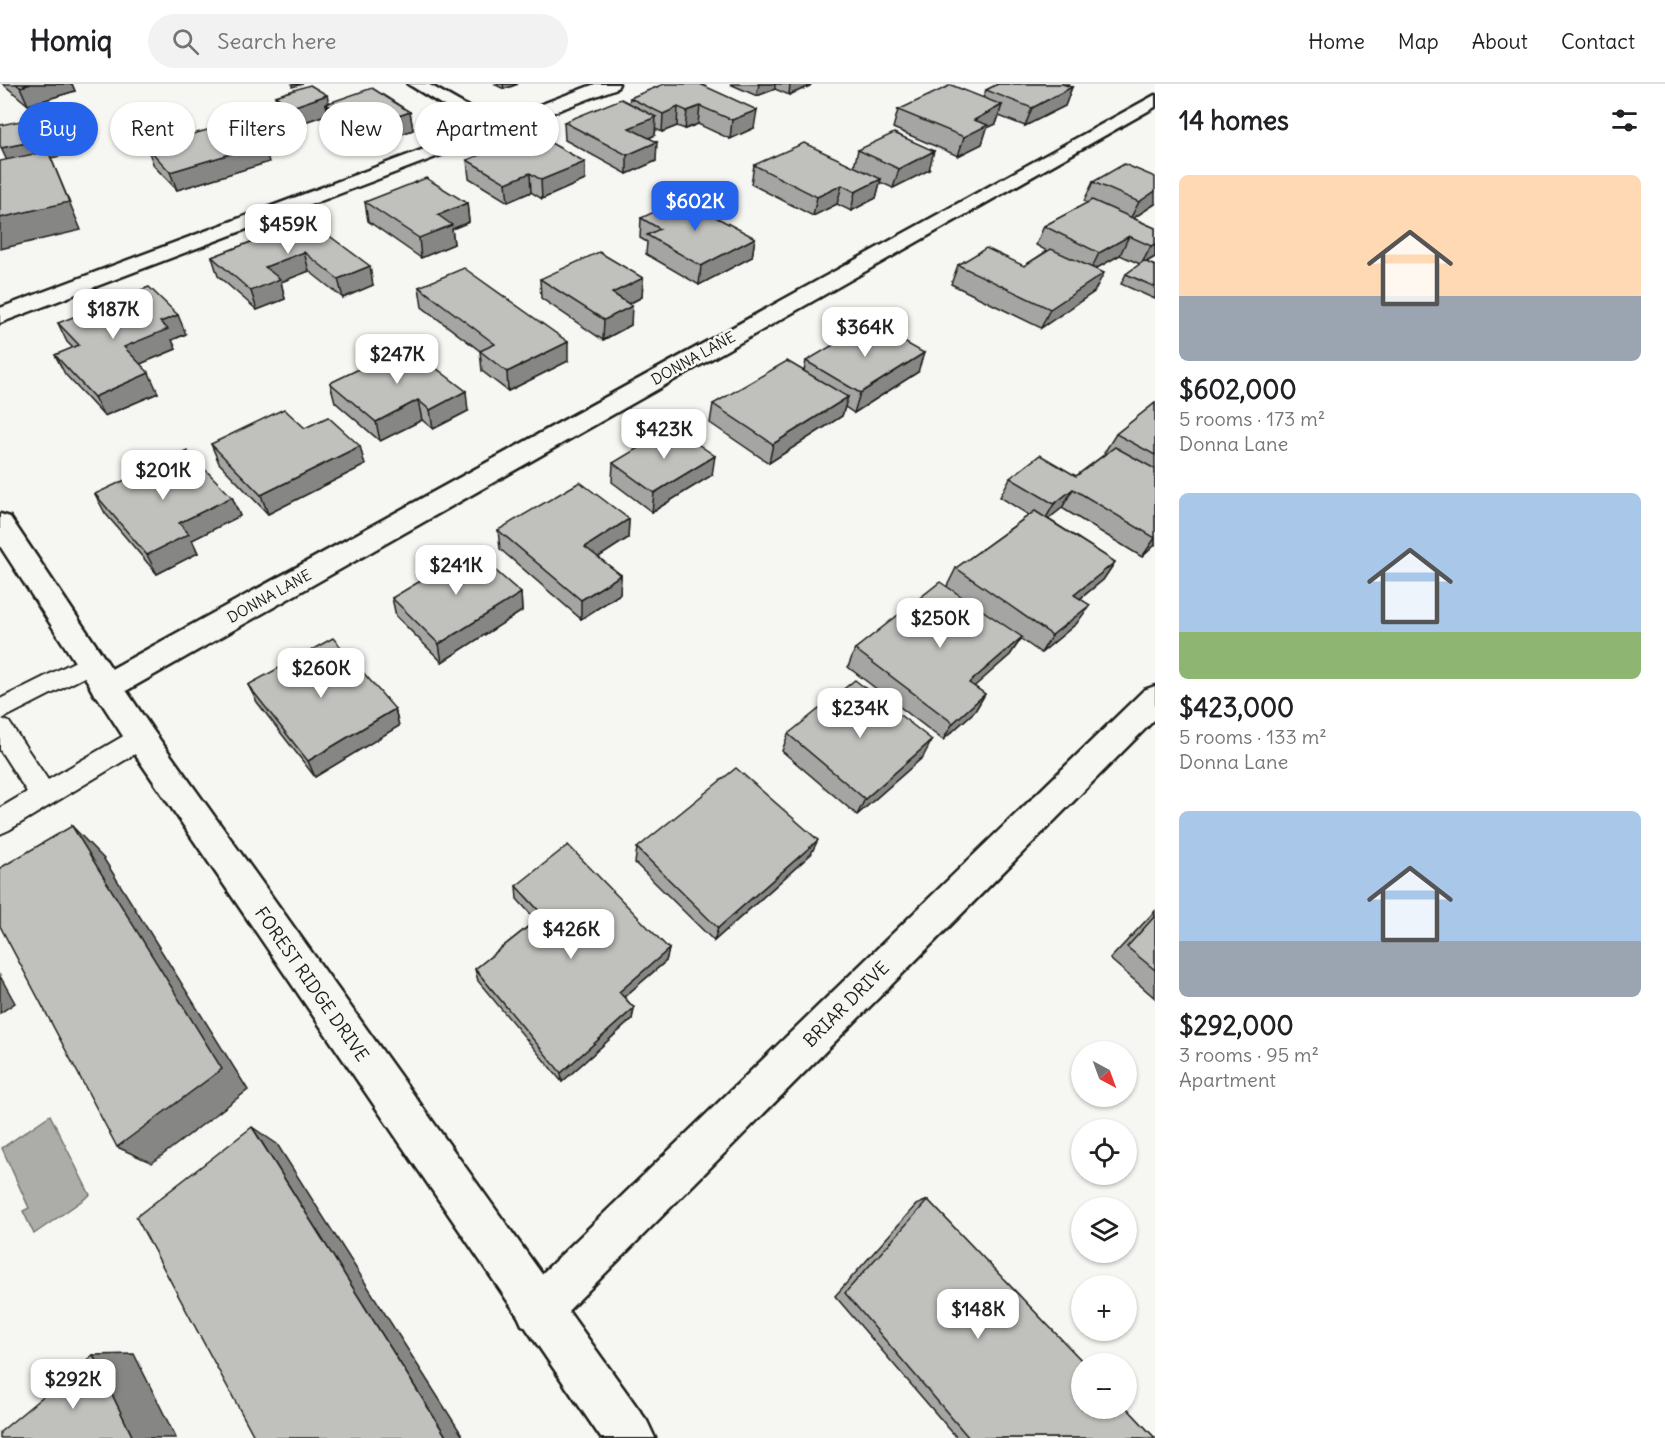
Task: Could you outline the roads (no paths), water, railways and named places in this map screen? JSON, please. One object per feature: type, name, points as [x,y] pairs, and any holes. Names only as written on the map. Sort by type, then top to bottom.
[{"type":"street","points":[[416,84],[448,102]]},
{"type":"street","points":[[559,104],[611,84]]},
{"type":"street","name":"DONNA LANE","points":[[98,675],[1155,100]]},
{"type":"street","points":[[0,316],[424,156]]},
{"type":"street","name":"FOREST RIDGE DRIVE","points":[[0,524],[141,738],[630,1438]]},
{"type":"street","name":"BRIAR DRIVE","points":[[538,1309],[1155,699]]},
{"type":"lane","points":[[0,710],[98,675]]},
{"type":"lane","points":[[0,729],[44,796]]},
{"type":"lane","points":[[0,822],[141,738]]}]
